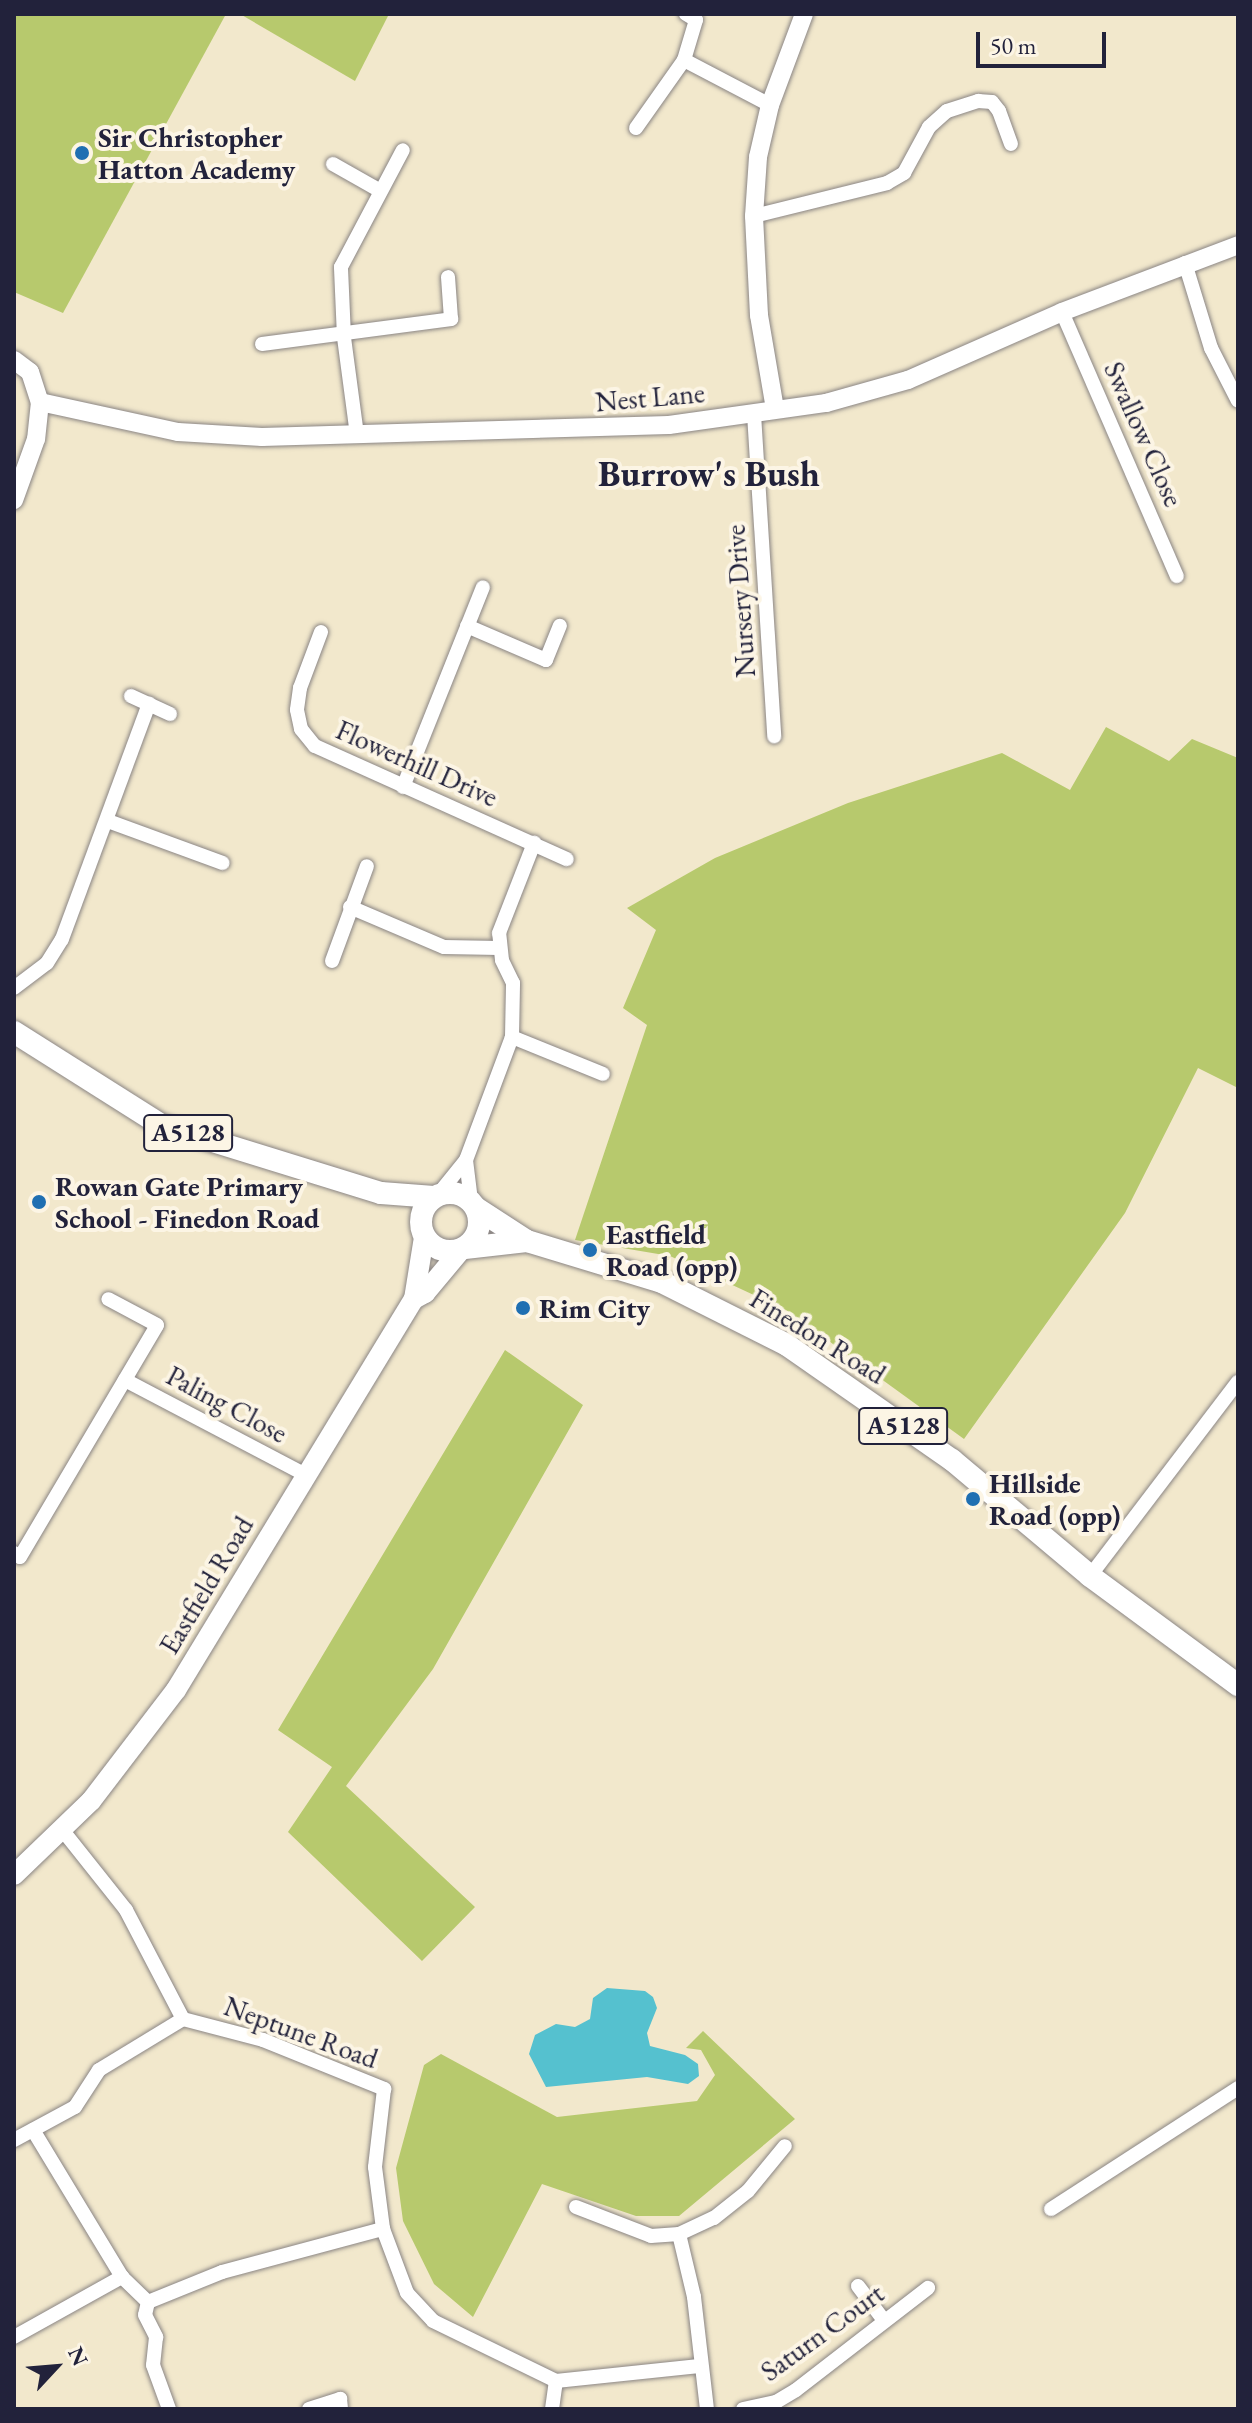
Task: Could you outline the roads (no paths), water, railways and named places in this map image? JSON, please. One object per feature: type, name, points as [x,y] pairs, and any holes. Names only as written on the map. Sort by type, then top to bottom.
[{"type":"main road","name":"A5128","points":[[14,1032],[161,1125],[381,1193],[435,1196]]},
{"type":"main road","name":"A5128","points":[[381,1193],[423,1233]]},
{"type":"main road","points":[[455,1193],[473,1205],[479,1226],[463,1249],[436,1249],[423,1233],[422,1211],[435,1196],[455,1193]]},
{"type":"main road","name":"Finedon Road","points":[[473,1205],[527,1241],[662,1282],[787,1345],[952,1460],[1090,1576],[1238,1685]]},
{"type":"main road","name":"Eastfield Road","points":[[14,1875],[64,1832],[176,1690],[414,1299],[423,1233]]},
{"type":"main road","name":"Finedon Road","points":[[463,1249],[527,1241]]},
{"type":"main road","name":"Eastfield Road","points":[[414,1299],[425,1293],[463,1249]]},
{"type":"street","points":[[636,128],[684,60],[696,20],[686,14]]},
{"type":"street","points":[[775,409],[759,315],[754,216],[758,157],[770,105],[804,14]]},
{"type":"street","points":[[684,60],[770,105]]},
{"type":"street","points":[[754,216],[887,183],[904,173],[929,127],[947,111],[978,101],[992,102],[999,111],[1011,144]]},
{"type":"street","points":[[357,435],[344,337],[341,267],[379,190],[403,150]]},
{"type":"street","points":[[333,164],[379,190]]},
{"type":"street","name":"Nest Lane","points":[[40,402],[178,432],[262,437],[587,432],[754,414],[826,403],[908,380],[1062,312],[1238,245]]},
{"type":"street","points":[[1185,263],[1211,348],[1238,401]]},
{"type":"street","points":[[262,344],[344,337],[451,319],[448,277]]},
{"type":"street","name":"Swallow Close","points":[[1062,312],[1177,576]]},
{"type":"street","points":[[14,360],[30,372],[40,402],[36,439],[14,500]]},
{"type":"street","name":"Nursery Drive","points":[[754,414],[774,736]]},
{"type":"street","points":[[403,787],[483,587]]},
{"type":"street","points":[[467,626],[546,660],[560,626]]},
{"type":"street","name":"Flowerhill Drive","points":[[321,632],[300,688],[301,729],[315,746],[338,759],[567,859]]},
{"type":"street","points":[[131,696],[170,714]]},
{"type":"street","points":[[14,988],[47,963],[62,939],[149,704]]},
{"type":"street","points":[[108,821],[223,863]]},
{"type":"street","points":[[435,1196],[466,1160],[512,1037],[513,983],[499,948],[499,933],[534,843]]},
{"type":"street","points":[[332,961],[367,866]]},
{"type":"street","points":[[350,907],[444,947],[499,948]]},
{"type":"street","points":[[512,1037],[603,1074]]},
{"type":"street","points":[[466,1160],[473,1205]]},
{"type":"street","name":"Paling Close","points":[[14,1553],[20,1557],[157,1325],[108,1299]]},
{"type":"street","name":"Paling Close","points":[[125,1380],[306,1475]]},
{"type":"street","points":[[1090,1576],[1236,1392]]},
{"type":"street","name":"Neptune Road","points":[[64,1832],[126,1910],[183,2019],[263,2040],[384,2089],[375,2167],[383,2229],[407,2293],[433,2321],[556,2381]]},
{"type":"street","points":[[14,2140],[75,2107],[99,2070],[183,2019]]},
{"type":"street","points":[[1051,2209],[1238,2088]]},
{"type":"street","points":[[33,2130],[122,2277],[148,2302]]},
{"type":"street","points":[[576,2207],[651,2236],[679,2234],[714,2218],[748,2191],[785,2146]]},
{"type":"street","points":[[148,2302],[222,2272],[383,2229]]},
{"type":"street","points":[[679,2234],[694,2297],[699,2366],[707,2409]]},
{"type":"street","points":[[14,2337],[122,2277]]},
{"type":"street","points":[[858,2286],[883,2319]]},
{"type":"street","name":"Saturn Court","points":[[743,2409],[776,2402],[796,2390],[883,2319],[928,2288]]},
{"type":"street","points":[[148,2302],[145,2315],[156,2337],[153,2365],[169,2409]]},
{"type":"street","points":[[552,2409],[556,2381],[699,2366]]},
{"type":"street","points":[[309,2409],[340,2399],[341,2409]]},
{"type":"water","points":[[607,1988],[645,1991],[653,1997],[657,2008],[647,2033],[650,2046],[685,2055],[698,2064],[699,2076],[688,2084],[647,2077],[546,2087],[529,2054],[535,2035],[556,2024],[575,2027],[590,2019],[593,1998]]},
{"type":"place","name":"Sir Christopher Hatton Academy","points":[[82,153]]},
{"type":"place","name":"Rowan Gate Primary School - Finedon Road","points":[[39,1202]]},
{"type":"place","name":"Eastfield Road (opp)","points":[[590,1250]]},
{"type":"place","name":"Rim City","points":[[523,1308]]},
{"type":"place","name":"Hillside Road (opp)","points":[[973,1499]]},
{"type":"district","name":"Burrow's Bush","points":[[709,474]]}]
